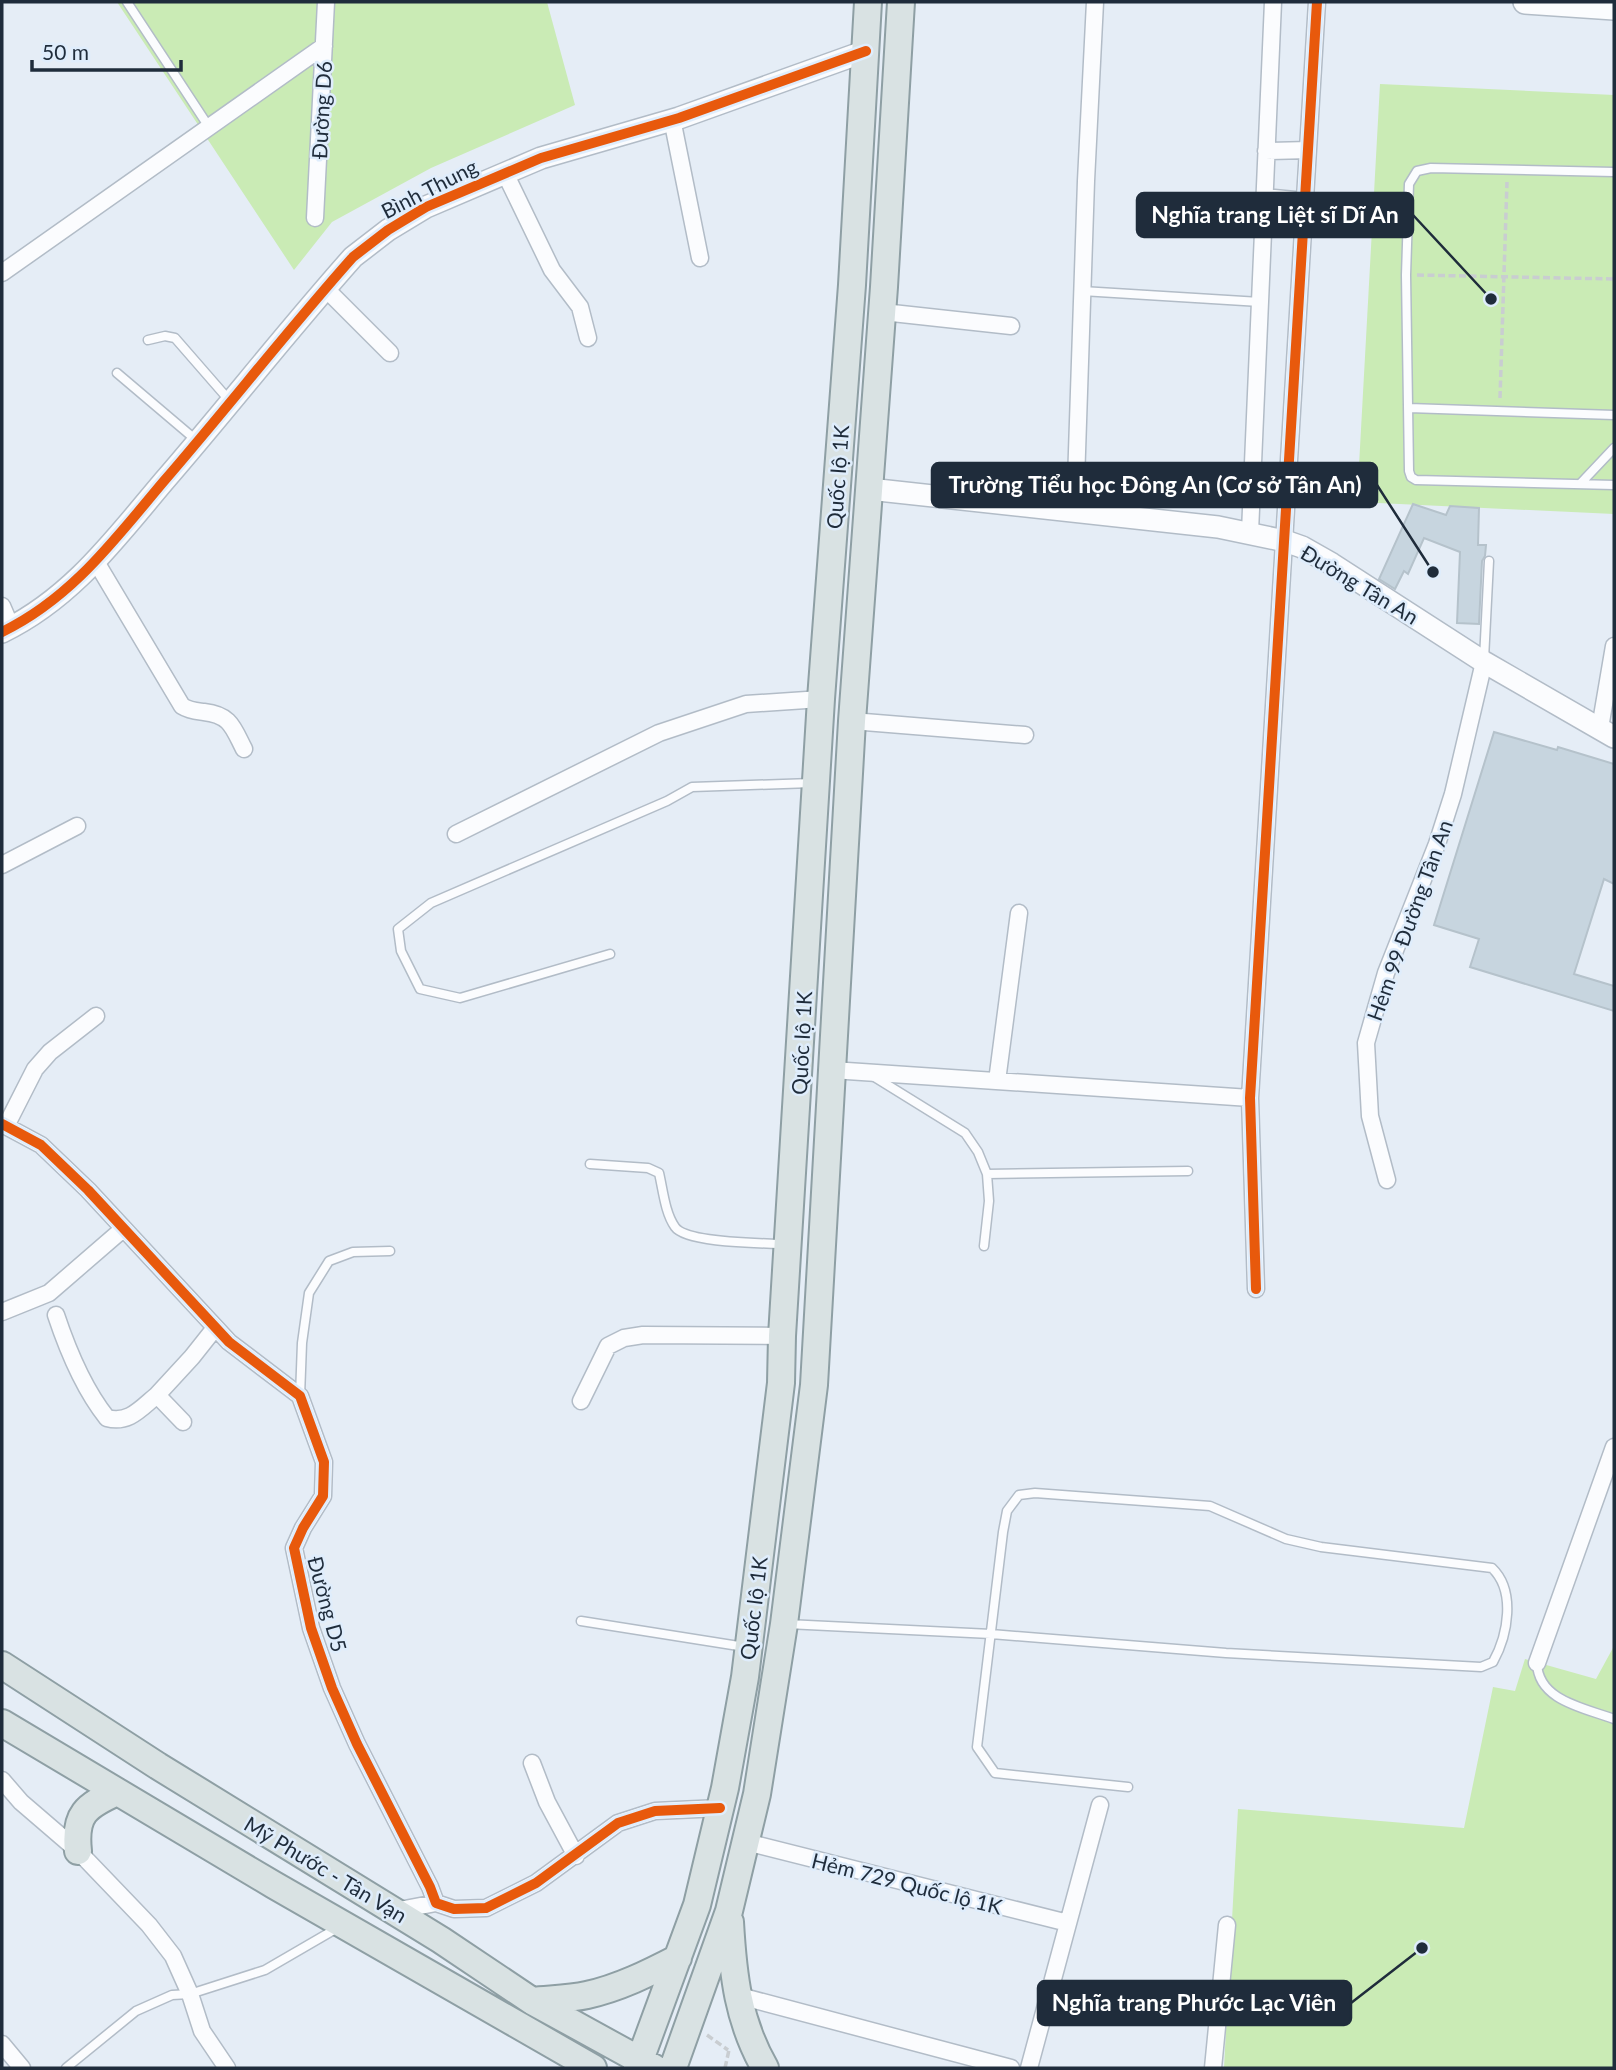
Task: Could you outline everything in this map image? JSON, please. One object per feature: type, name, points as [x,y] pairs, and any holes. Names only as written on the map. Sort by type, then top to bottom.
[{"type":"main road","name":"Quốc lộ 1K","points":[[644,2066],[697,1905],[720,1808],[743,1689],[781,1383],[821,699],[868,2]]},
{"type":"main road","name":"Quốc lộ 1K","points":[[673,2068],[729,1911],[757,1794],[784,1624],[814,1385],[852,721],[883,312],[901,2]]},
{"type":"main road","points":[[1525,2],[1614,8]]},
{"type":"main road","points":[[866,51],[900,34]]},
{"type":"main road","points":[[836,485],[869,489]]},
{"type":"main road","name":"Mỹ Phước - Tân Vạn","points":[[2,1665],[158,1766],[394,1911],[532,2001],[644,2066]]},
{"type":"main road","name":"Mỹ Phước - Tân Vạn","points":[[2,1723],[593,2068]]},
{"type":"main road","points":[[78,1851],[76,1833],[83,1811],[92,1803],[117,1792]]},
{"type":"main road","points":[[729,1911],[736,1995],[765,2068]]},
{"type":"main road","points":[[532,2001],[586,1995],[613,1988],[642,1978],[678,1958]]},
{"type":"main road","points":[[519,2026],[551,2068]]},
{"type":"street","name":"Đường D6","points":[[315,218],[326,2]]},
{"type":"street","points":[[1075,512],[1095,2]]},
{"type":"street","points":[[1250,532],[1273,2]]},
{"type":"street","points":[[1256,1289],[1250,1098],[1317,2]]},
{"type":"street","points":[[2,273],[324,46]]},
{"type":"street","name":"Bình Thung","points":[[6,630],[32,617],[69,588],[95,561],[352,257],[388,230],[426,208],[541,158],[672,120],[866,51]]},
{"type":"street","points":[[672,120],[700,258]]},
{"type":"street","points":[[1266,151],[1308,150]]},
{"type":"street","points":[[505,173],[552,270],[580,307],[588,338]]},
{"type":"street","points":[[1264,197],[1305,201]]},
{"type":"street","points":[[325,288],[390,353]]},
{"type":"street","points":[[883,312],[1011,326]]},
{"type":"street","name":"Đường Tân An","points":[[869,489],[1250,532],[1285,541],[1332,564],[1484,662],[1607,732]]},
{"type":"street","points":[[95,561],[183,706],[190,711],[219,714],[226,718],[244,750]]},
{"type":"street","points":[[2,606],[6,630]]},
{"type":"street","points":[[1607,732],[1614,646]]},
{"type":"street","name":"Hẻm 99 Đường Tân An","points":[[1387,1180],[1370,1116],[1366,1043],[1386,972],[1437,844],[1453,794],[1484,662]]},
{"type":"street","points":[[456,834],[659,733],[746,704],[821,699]]},
{"type":"street","points":[[852,721],[1025,735]]},
{"type":"street","points":[[2,865],[76,826]]},
{"type":"street","points":[[997,1081],[1019,913]]},
{"type":"street","points":[[96,1016],[50,1052],[35,1069],[4,1125],[41,1145],[88,1190],[229,1342],[300,1396]]},
{"type":"street","points":[[832,1070],[1250,1098]]},
{"type":"street","points":[[2,1312],[48,1293],[123,1229]]},
{"type":"street","points":[[56,1315],[68,1350],[98,1406],[107,1418],[121,1420],[130,1418],[157,1395],[215,1328]]},
{"type":"street","points":[[581,1401],[608,1346],[624,1338],[643,1335],[782,1336]]},
{"type":"street","points":[[157,1395],[183,1422]]},
{"type":"street","name":"Đường D5","points":[[300,1396],[324,1462],[323,1496],[294,1548],[311,1628],[332,1688],[356,1744],[436,1903]]},
{"type":"street","points":[[1538,1663],[1614,1447]]},
{"type":"street","points":[[532,1763],[547,1802],[576,1856]]},
{"type":"street","points":[[2,1780],[22,1802],[78,1851],[149,1925],[173,1956],[190,1994],[202,2031],[227,2068]]},
{"type":"street","points":[[1030,2068],[1100,1805]]},
{"type":"street","points":[[394,1911],[436,1903],[454,1909],[486,1908],[536,1882],[576,1856],[618,1823],[655,1811],[720,1808]]},
{"type":"street","name":"Hẻm 729 Quốc lộ 1K","points":[[746,1842],[1068,1923]]},
{"type":"street","points":[[1213,2068],[1227,1925]]},
{"type":"street","points":[[736,1995],[1011,2068]]},
{"type":"street","points":[[2,2044],[22,2068]]},
{"type":"lane","points":[[127,2],[209,127]]},
{"type":"lane","points":[[1614,172],[1432,168],[1417,171],[1409,184],[1406,275],[1411,477],[1416,480],[1614,485]]},
{"type":"lane","points":[[1082,291],[1260,302]]},
{"type":"lane","points":[[148,340],[165,336],[175,338],[231,403]]},
{"type":"lane","points":[[117,373],[198,442]]},
{"type":"lane","points":[[1409,408],[1614,415]]},
{"type":"lane","points":[[1580,484],[1614,448]]},
{"type":"lane","points":[[1484,662],[1489,561]]},
{"type":"lane","points":[[610,954],[460,998],[420,989],[401,951],[398,929],[430,903],[667,801],[692,787],[816,782]]},
{"type":"lane","points":[[868,1072],[965,1133],[978,1152],[987,1174],[989,1201],[984,1246]]},
{"type":"lane","points":[[590,1164],[648,1168],[659,1173],[672,1224],[680,1234],[789,1245]]},
{"type":"lane","points":[[987,1174],[1188,1171]]},
{"type":"lane","points":[[300,1396],[302,1343],[309,1293],[329,1261],[352,1251],[390,1251]]},
{"type":"lane","points":[[784,1624],[991,1634],[1226,1653],[1481,1667],[1493,1662],[1503,1643],[1508,1603],[1502,1577],[1492,1568],[1321,1547],[1286,1539],[1210,1506],[1019,1494],[1007,1511],[1003,1532],[991,1634],[977,1747],[995,1773],[1128,1787]]},
{"type":"lane","points":[[581,1621],[748,1647]]},
{"type":"lane","points":[[1538,1663],[1541,1680],[1551,1693],[1614,1719]]},
{"type":"lane","points":[[66,2068],[136,2011],[172,1995],[190,1994],[265,1970],[344,1924]]},
{"type":"path","points":[[1500,411],[1508,169]]},
{"type":"path","points":[[1406,275],[1614,279]]},
{"type":"path","points":[[706,2035],[728,2050]]},
{"type":"path","points":[[728,2050],[733,2047]]},
{"type":"path","points":[[726,2068],[728,2050]]},
{"type":"green space","points":[[117,2],[547,2],[575,105],[431,168],[332,222],[294,270]]},
{"type":"green space","points":[[1380,84],[1614,95],[1614,514],[1357,502]]},
{"type":"green space","points":[[1614,1646],[1614,2068],[1224,2068],[1238,1809],[1464,1828],[1493,1687],[1515,1691],[1525,1659],[1596,1679]]},
{"type":"building","points":[[1413,504],[1446,515],[1450,506],[1479,508],[1478,545],[1486,545],[1482,561],[1479,624],[1457,623],[1460,552],[1424,538],[1408,574],[1404,571],[1395,589],[1379,579]]},
{"type":"building","points":[[1494,732],[1614,764],[1614,884],[1604,879],[1574,974],[1614,986],[1614,1011],[1470,967],[1479,939],[1434,925]]},
{"type":"cycle path","points":[[1256,1289],[1250,1098],[1317,2]]},
{"type":"cycle path","points":[[2,632],[50,602],[91,566],[353,257],[388,230],[426,207],[541,158],[679,118],[866,51]]},
{"type":"cycle path","points":[[2,1124],[41,1145],[88,1190],[229,1342],[300,1396],[324,1462],[323,1496],[294,1548],[311,1628],[332,1688],[357,1744],[436,1903],[454,1909],[486,1908],[536,1883],[618,1823],[655,1811],[720,1808]]},
{"type":"place","name":"Nghĩa trang Liệt sĩ Dĩ An","points":[[1491,299]]},
{"type":"place","name":"Trường Tiểu học Đông An (Cơ sở Tân An)","points":[[1433,572]]},
{"type":"place","name":"Nghĩa trang Phước Lạc Viên","points":[[1422,1948]]}]
